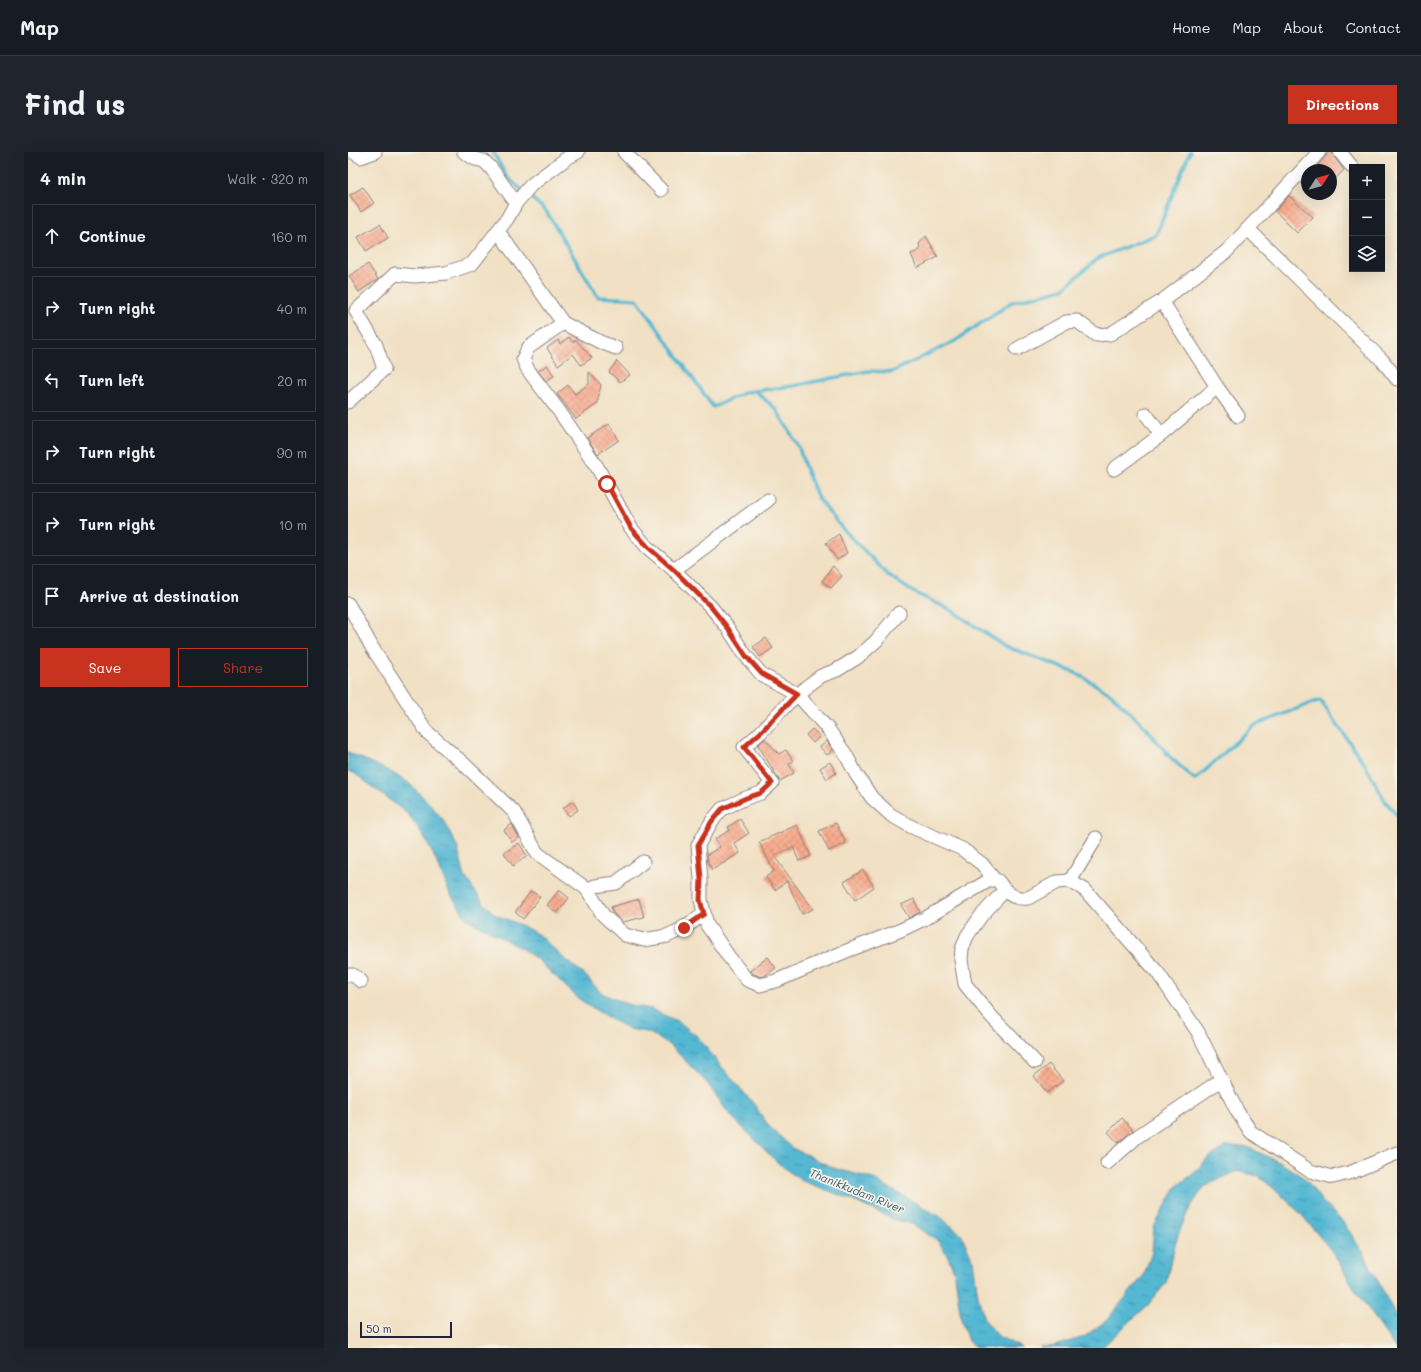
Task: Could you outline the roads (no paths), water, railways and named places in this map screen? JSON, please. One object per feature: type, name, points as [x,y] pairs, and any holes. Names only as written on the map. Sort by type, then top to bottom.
[{"type":"street","points":[[353,152],[361,157],[375,152]]},
{"type":"street","points":[[464,152],[475,159],[484,161],[519,200]]},
{"type":"street","points":[[348,402],[384,369],[376,345],[356,311],[395,274],[415,276],[446,273],[472,264],[531,185],[561,162],[578,152]]},
{"type":"street","points":[[624,152],[661,190]]},
{"type":"street","points":[[1017,348],[1066,322],[1077,321],[1096,335],[1110,334],[1162,301],[1227,251],[1319,152]]},
{"type":"street","points":[[1340,152],[1350,164]]},
{"type":"street","points":[[1248,228],[1382,360],[1397,379]]},
{"type":"street","points":[[498,231],[563,323],[600,342],[616,348]]},
{"type":"street","points":[[1162,301],[1217,387],[1238,416]]},
{"type":"street","points":[[563,323],[528,348],[523,359],[528,370],[559,411],[596,465],[631,528],[648,547],[674,570],[711,607],[727,627],[746,656],[762,674],[797,694],[828,728],[872,798],[891,815],[912,827],[962,849],[982,864],[994,879],[1015,897],[1022,899],[1028,898],[1057,882],[1070,881],[1085,890],[1158,974],[1198,1032],[1237,1111],[1251,1132],[1310,1171],[1333,1177],[1352,1172],[1397,1153]]},
{"type":"street","points":[[1114,469],[1161,435],[1217,387]]},
{"type":"street","points":[[1146,414],[1161,435]]},
{"type":"street","points":[[674,570],[768,500]]},
{"type":"street","points":[[348,604],[373,649],[427,732],[464,764],[514,812],[537,853],[587,889],[603,915],[625,935],[644,940],[667,936],[684,928],[704,914]]},
{"type":"street","points":[[899,614],[876,641],[858,657],[838,670],[821,676],[797,694],[761,732],[744,747],[772,783],[761,793],[722,809],[712,821],[698,845],[701,879],[700,900],[706,925],[747,980],[760,985],[776,981],[901,930],[924,919],[956,899],[994,879]]},
{"type":"street","points":[[1070,881],[1096,838]]},
{"type":"street","points":[[587,889],[595,886],[616,883],[643,862]]},
{"type":"street","points":[[1005,890],[981,916],[967,936],[962,949],[961,960],[963,976],[965,984],[990,1015],[1035,1062]]},
{"type":"street","points":[[348,975],[353,975],[361,981]]},
{"type":"street","points":[[1107,1163],[1138,1136],[1221,1080]]},
{"type":"water","name":"Thanikkudam River","points":[[348,752],[389,771],[409,783],[429,803],[444,821],[457,846],[465,877],[485,905],[496,915],[523,926],[542,937],[561,956],[585,975],[601,993],[627,1004],[651,1009],[679,1022],[698,1037],[753,1103],[768,1125],[792,1148],[834,1168],[873,1179],[939,1216],[961,1234],[973,1260],[978,1296],[984,1319],[998,1336],[1022,1348],[976,1348],[968,1341],[961,1319],[955,1274],[947,1254],[937,1240],[912,1224],[893,1219],[845,1197],[800,1180],[777,1162],[729,1114],[707,1083],[671,1046],[648,1032],[628,1029],[604,1015],[579,999],[538,960],[522,949],[467,919],[449,892],[439,866],[423,835],[408,814],[354,773],[348,771]]},
{"type":"water","points":[[1227,1146],[1247,1147],[1281,1163],[1304,1178],[1322,1201],[1343,1222],[1364,1254],[1397,1318],[1397,1348],[1395,1348],[1354,1288],[1334,1254],[1301,1214],[1277,1191],[1258,1176],[1237,1171],[1204,1187],[1189,1209],[1178,1235],[1166,1283],[1148,1305],[1101,1348],[1040,1348],[1055,1346],[1084,1337],[1107,1320],[1144,1275],[1152,1252],[1154,1227],[1176,1187],[1193,1174],[1207,1159]]},
{"type":"waterway","points":[[493,152],[507,177],[522,190]]},
{"type":"waterway","points":[[527,194],[546,211],[598,297],[637,299],[713,407],[746,392],[793,386],[868,371],[892,372],[955,341],[1012,302],[1063,289],[1098,258],[1156,235],[1190,152]]},
{"type":"waterway","points":[[755,391],[776,409],[787,427],[799,448],[818,498],[841,527],[888,575],[913,592],[951,610],[1005,646],[1076,673],[1111,694],[1142,724],[1170,757],[1195,780],[1253,726],[1320,700],[1366,766],[1385,801],[1397,815]]}]
